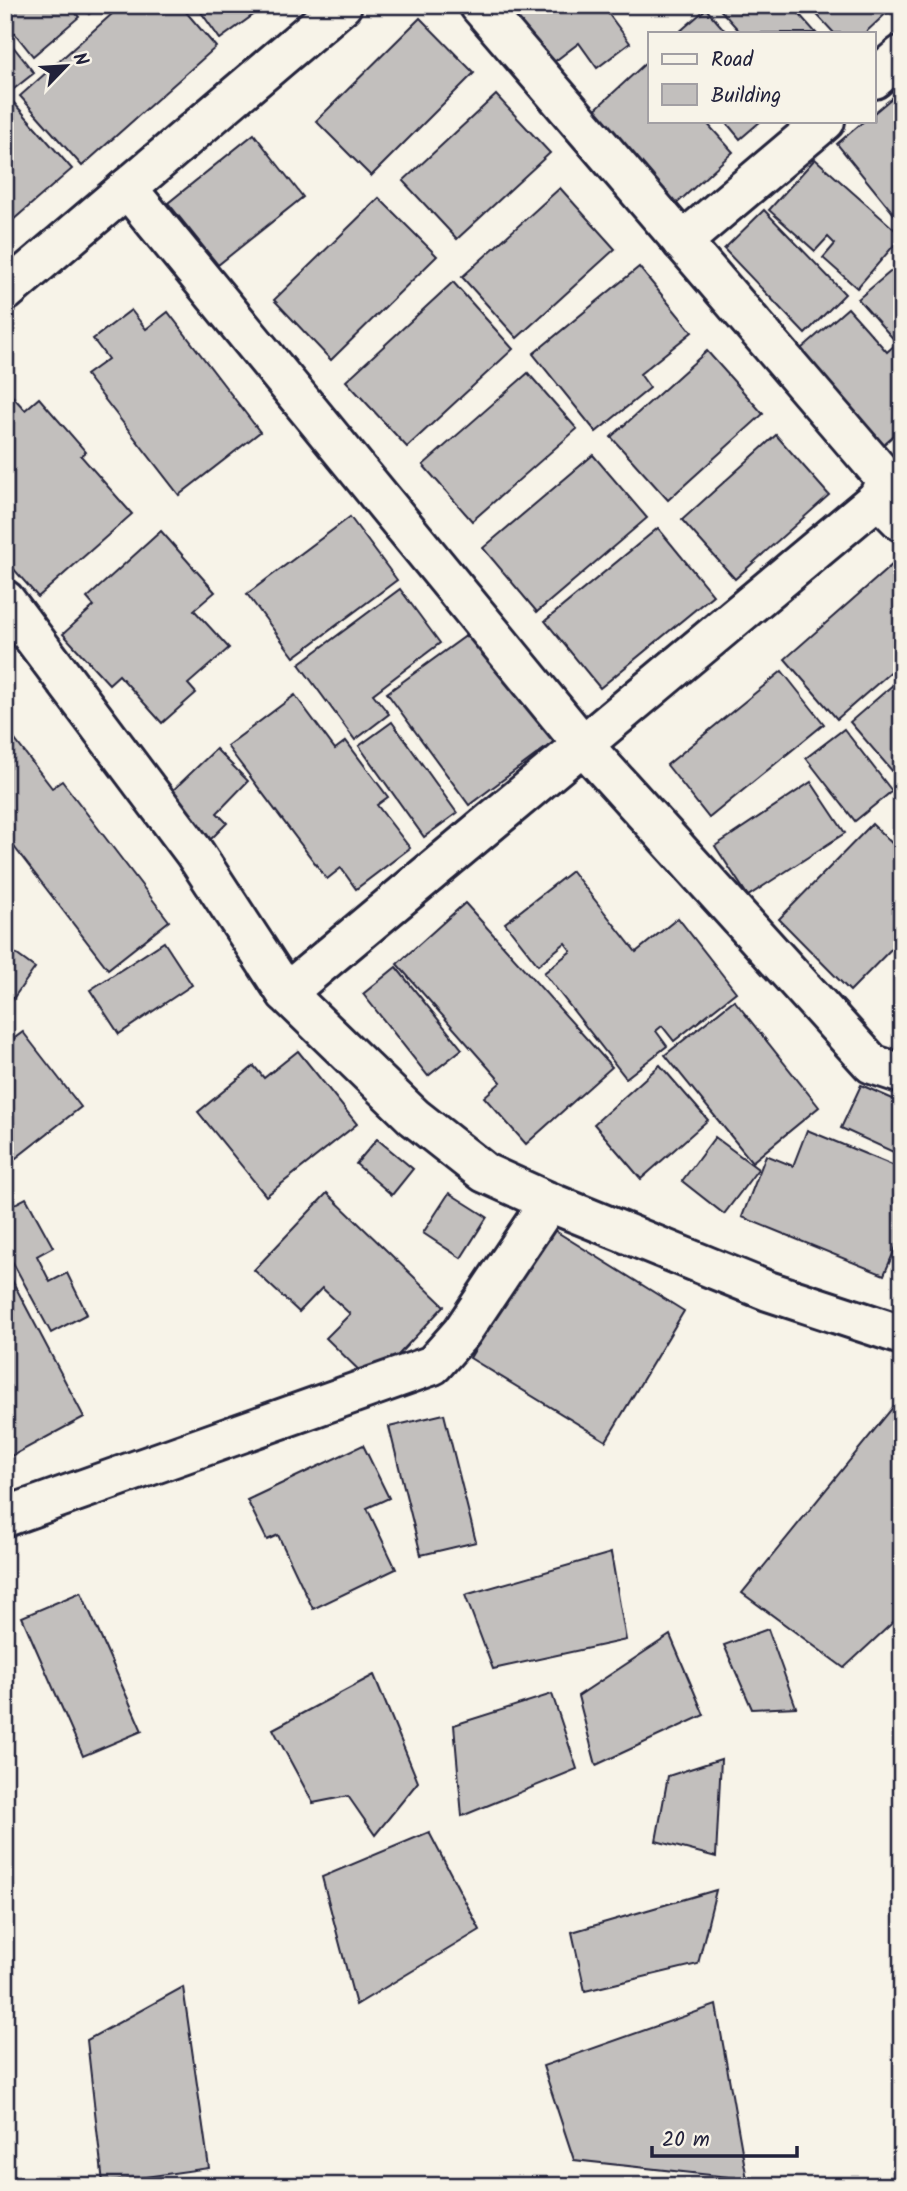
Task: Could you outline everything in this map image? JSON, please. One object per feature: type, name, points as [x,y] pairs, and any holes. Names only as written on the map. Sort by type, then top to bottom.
[{"type":"street","points":[[5,292],[342,5]]},
{"type":"street","points":[[286,993],[583,745],[894,499],[886,479],[479,5]]},
{"type":"street","points":[[876,77],[902,55]]},
{"type":"street","points":[[682,242],[823,122]]},
{"type":"street","points":[[127,188],[583,745],[872,1064],[902,1074]]},
{"type":"street","points":[[5,600],[194,852],[286,993],[414,1117],[485,1173],[549,1202],[768,1291],[902,1335]]},
{"type":"street","points":[[5,1517],[433,1365],[462,1332],[549,1202]]},
{"type":"building","points":[[5,5],[69,5],[79,17],[33,56],[5,21]]},
{"type":"building","points":[[82,5],[101,5],[89,14]]},
{"type":"building","points":[[122,5],[180,5],[216,47],[82,166],[20,96]]},
{"type":"building","points":[[196,5],[267,5],[220,39]]},
{"type":"building","points":[[500,5],[602,5],[630,43],[597,68],[579,43],[546,68]]},
{"type":"building","points":[[716,5],[791,5],[815,32],[740,32]]},
{"type":"building","points":[[808,5],[894,6],[866,32],[833,32]]},
{"type":"building","points":[[706,9],[726,32],[679,32]]},
{"type":"building","points":[[420,18],[474,73],[371,176],[316,121]]},
{"type":"building","points":[[5,36],[34,73],[5,96]]},
{"type":"building","points":[[648,61],[648,122],[706,122],[733,152],[674,206],[590,114]]},
{"type":"building","points":[[899,92],[902,95],[902,224],[837,144],[863,122],[876,122],[876,111]]},
{"type":"building","points":[[496,95],[550,153],[457,239],[403,181]]},
{"type":"building","points":[[14,103],[72,169],[5,227],[5,111]]},
{"type":"building","points":[[726,122],[760,122],[740,139]]},
{"type":"building","points":[[254,134],[303,197],[218,265],[168,203]]},
{"type":"building","points":[[815,159],[902,236],[857,288],[823,258],[835,244],[828,237],[815,251],[769,210]]},
{"type":"building","points":[[560,188],[615,249],[517,338],[462,277]]},
{"type":"building","points":[[379,198],[437,256],[331,360],[274,300]]},
{"type":"building","points":[[764,210],[845,294],[805,334],[724,249]]},
{"type":"building","points":[[902,262],[902,428],[876,451],[794,355],[848,308],[887,352],[897,343],[858,299]]},
{"type":"building","points":[[639,267],[692,332],[640,374],[650,388],[596,432],[533,354]]},
{"type":"building","points":[[453,282],[513,349],[407,447],[346,381]]},
{"type":"building","points":[[131,310],[146,329],[168,312],[260,432],[179,495],[86,375],[108,359],[93,339]]},
{"type":"building","points":[[707,351],[763,414],[668,500],[611,437]]},
{"type":"building","points":[[528,373],[577,429],[472,521],[423,465]]},
{"type":"building","points":[[5,388],[25,410],[39,398],[86,452],[81,456],[132,514],[38,597],[5,559]]},
{"type":"building","points":[[776,435],[829,495],[735,579],[682,520]]},
{"type":"building","points":[[593,455],[647,518],[537,612],[483,548]]},
{"type":"building","points":[[350,517],[397,580],[294,657],[247,594]]},
{"type":"building","points":[[658,528],[713,595],[600,688],[545,621]]},
{"type":"building","points":[[161,531],[215,592],[194,610],[229,648],[188,684],[196,693],[162,723],[119,675],[109,684],[63,634],[94,606],[87,598]]},
{"type":"building","points":[[893,564],[902,574],[902,662],[837,719],[785,659]]},
{"type":"building","points":[[400,589],[440,643],[373,694],[389,714],[355,740],[299,664]]},
{"type":"building","points":[[474,630],[556,740],[469,805],[387,693]]},
{"type":"building","points":[[782,671],[824,724],[709,818],[667,765]]},
{"type":"building","points":[[902,677],[902,778],[900,780],[850,722]]},
{"type":"building","points":[[295,695],[335,749],[346,741],[388,797],[377,805],[410,848],[356,889],[341,868],[327,879],[227,746]]},
{"type":"building","points":[[392,722],[457,813],[424,837],[359,746]]},
{"type":"building","points":[[5,727],[52,788],[62,781],[169,921],[108,969],[5,835]]},
{"type":"building","points":[[844,729],[892,791],[855,821],[806,758]]},
{"type":"building","points":[[216,749],[248,781],[217,813],[227,823],[210,840],[167,796]]},
{"type":"building","points":[[811,782],[845,833],[748,896],[715,846]]},
{"type":"building","points":[[872,824],[902,853],[902,938],[850,991],[779,919]]},
{"type":"building","points":[[572,871],[636,952],[678,918],[736,992],[674,1041],[662,1026],[656,1031],[667,1046],[626,1078],[544,973],[571,951],[565,943],[538,965],[505,923]]},
{"type":"building","points":[[465,903],[612,1067],[526,1144],[484,1097],[501,1082],[397,964]]},
{"type":"building","points":[[164,942],[192,985],[119,1034],[90,990]]},
{"type":"building","points":[[5,946],[35,968],[5,1010]]},
{"type":"building","points":[[396,967],[462,1049],[428,1076],[363,994]]},
{"type":"building","points":[[734,1000],[819,1107],[752,1162],[665,1055]]},
{"type":"building","points":[[23,1032],[81,1107],[7,1165],[5,1045]]},
{"type":"building","points":[[298,1051],[357,1124],[266,1196],[198,1112],[254,1066],[264,1078]]},
{"type":"building","points":[[660,1065],[708,1120],[641,1179],[594,1124]]},
{"type":"building","points":[[861,1085],[902,1103],[902,1156],[841,1128]]},
{"type":"building","points":[[807,1130],[902,1169],[902,1233],[884,1275],[742,1217],[766,1155],[793,1166]]},
{"type":"building","points":[[715,1137],[758,1169],[724,1214],[682,1181]]},
{"type":"building","points":[[377,1139],[413,1169],[392,1195],[356,1164]]},
{"type":"building","points":[[327,1193],[444,1306],[372,1383],[326,1338],[350,1314],[322,1288],[299,1312],[254,1270]]},
{"type":"building","points":[[449,1193],[487,1217],[461,1258],[423,1233]]},
{"type":"building","points":[[26,1198],[53,1247],[37,1256],[50,1282],[67,1273],[87,1314],[51,1333],[5,1248],[5,1209]]},
{"type":"building","points":[[549,1227],[684,1311],[606,1441],[470,1358]]},
{"type":"building","points":[[5,1267],[84,1417],[12,1456],[5,1443]]},
{"type":"building","points":[[902,1396],[902,1614],[844,1668],[742,1593]]},
{"type":"building","points":[[444,1414],[476,1542],[421,1555],[389,1427]]},
{"type":"building","points":[[363,1445],[389,1498],[367,1508],[396,1569],[313,1609],[278,1535],[267,1540],[247,1500]]},
{"type":"building","points":[[611,1553],[626,1640],[493,1669],[465,1595]]},
{"type":"building","points":[[81,1592],[142,1731],[83,1756],[22,1617]]},
{"type":"building","points":[[768,1629],[796,1707],[752,1709],[724,1645]]},
{"type":"building","points":[[670,1635],[704,1715],[596,1765],[578,1696]]},
{"type":"building","points":[[374,1675],[418,1782],[375,1835],[348,1796],[313,1803],[273,1729]]},
{"type":"building","points":[[552,1694],[577,1769],[462,1816],[454,1725]]},
{"type":"building","points":[[721,1759],[716,1857],[656,1841],[668,1776]]},
{"type":"building","points":[[429,1832],[480,1930],[356,2005],[322,1877]]},
{"type":"building","points":[[716,1890],[698,1964],[585,1991],[572,1932]]},
{"type":"building","points":[[183,1987],[209,2168],[103,2183],[87,2040]]},
{"type":"building","points":[[716,2005],[747,2179],[574,2160],[543,2066]]}]
